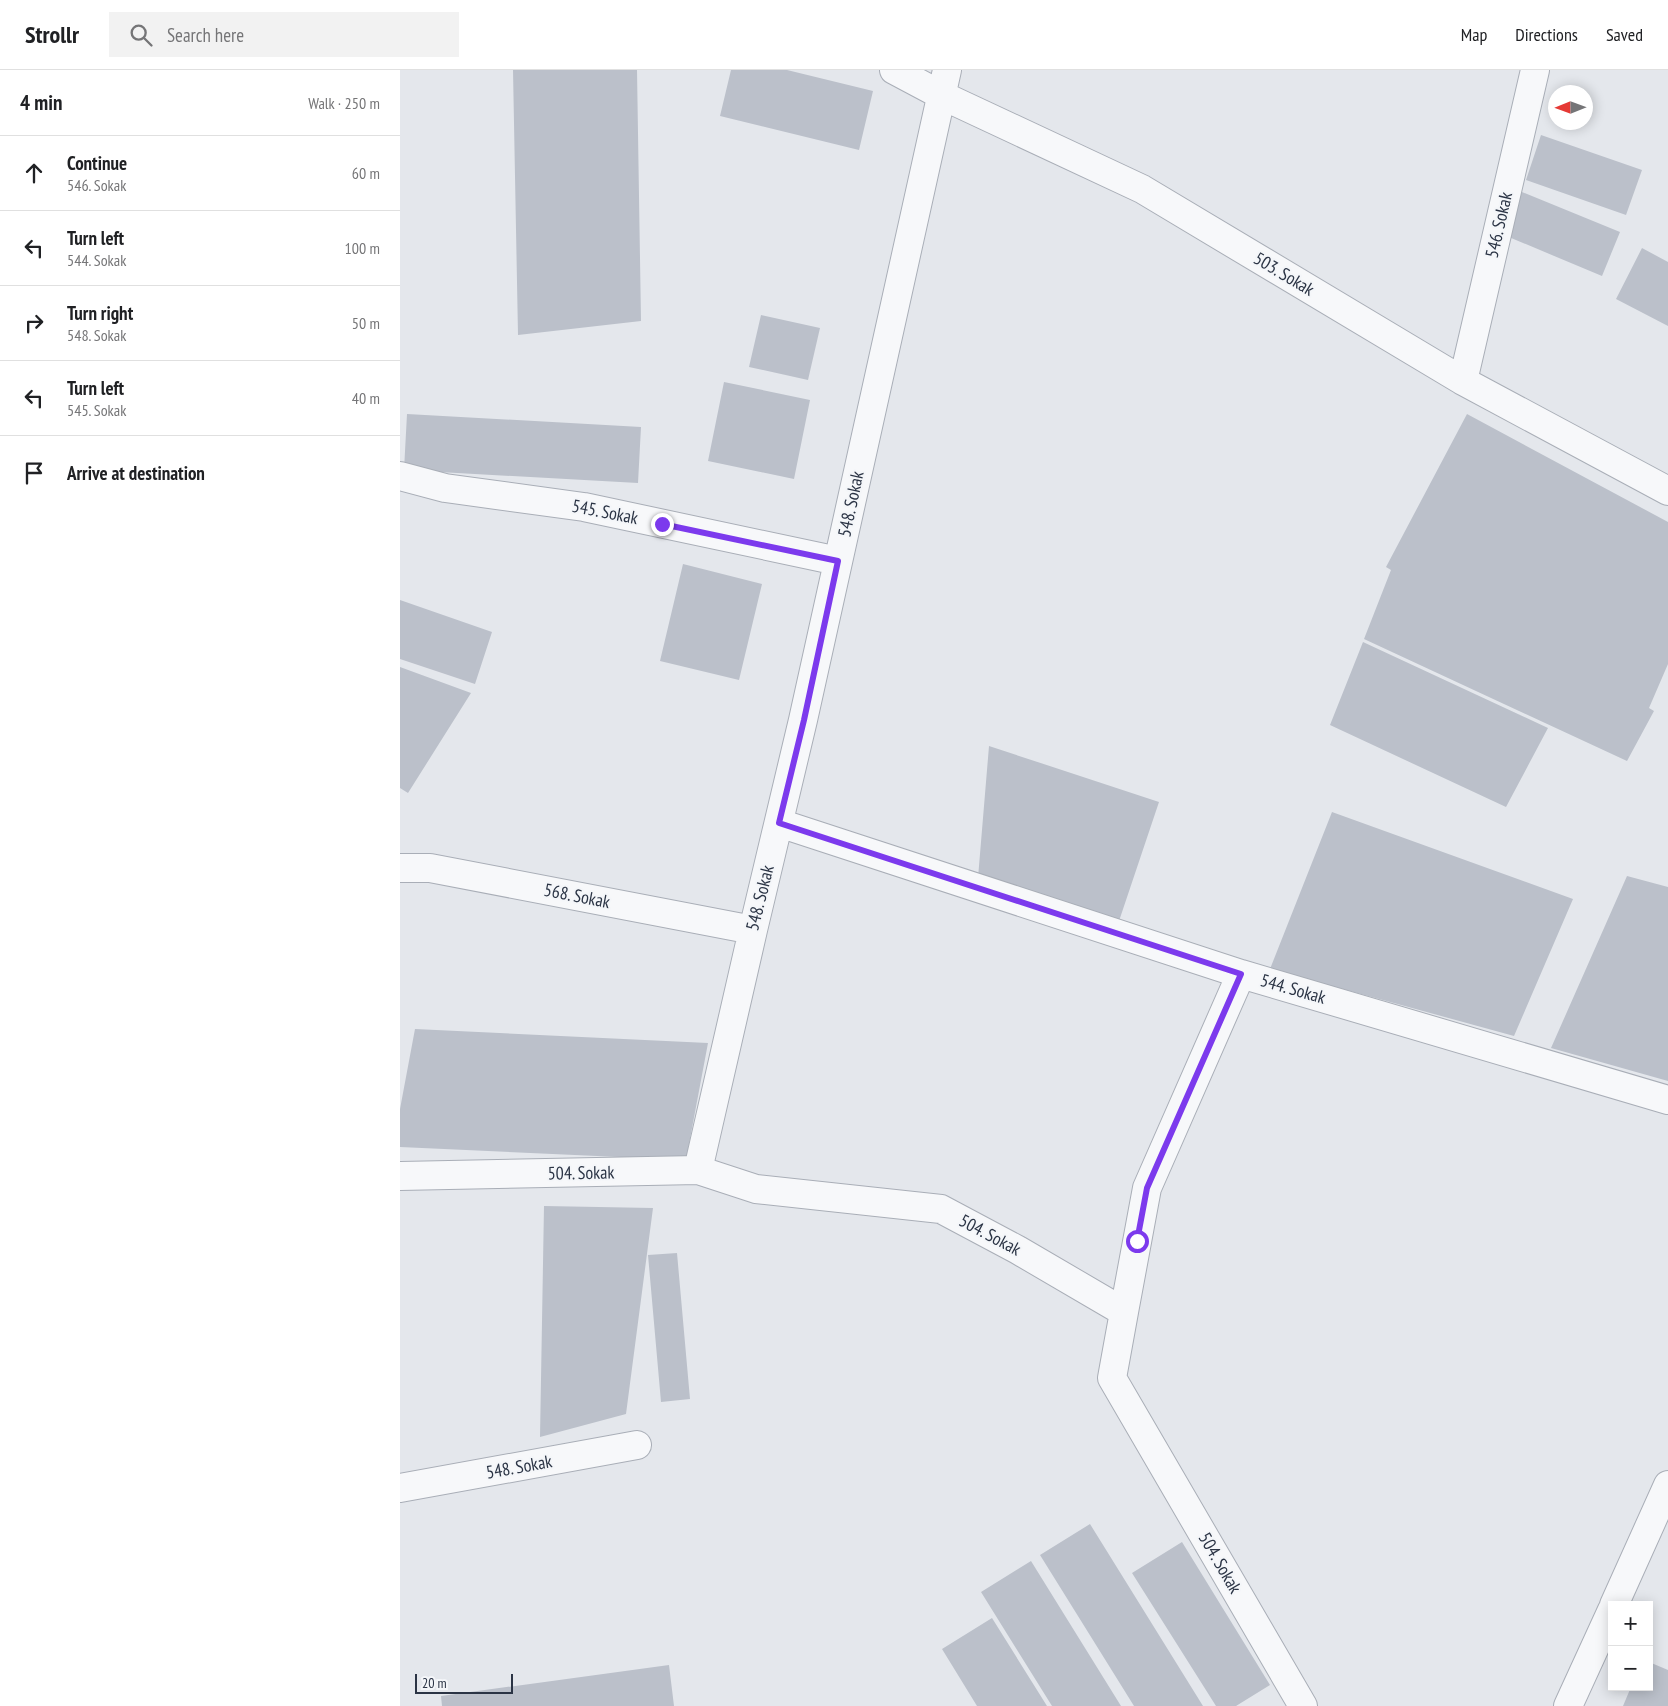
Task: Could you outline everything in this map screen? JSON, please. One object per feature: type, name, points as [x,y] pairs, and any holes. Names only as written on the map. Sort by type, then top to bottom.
[{"type":"street","name":"503. Sokak","points":[[894,70],[944,82],[1142,189],[1463,381],[1668,491]]},
{"type":"street","name":"546. Sokak","points":[[1463,381],[1535,70]]},
{"type":"street","name":"548. Sokak","points":[[698,1170],[804,720],[944,82]]},
{"type":"street","name":"545. Sokak","points":[[400,476],[445,488],[584,507],[838,561]]},
{"type":"street","name":"544. Sokak","points":[[779,823],[1241,974],[1668,1100]]},
{"type":"street","name":"568. Sokak","points":[[400,868],[430,868],[753,930]]},
{"type":"street","points":[[1124,1312],[1147,1188],[1241,974]]},
{"type":"street","name":"504. Sokak","points":[[400,1176],[698,1170],[756,1188],[942,1209],[1018,1250],[1124,1312],[1112,1378],[1303,1706]]},
{"type":"street","name":"548. Sokak","points":[[400,1488],[637,1445]]},
{"type":"street","points":[[1616,1601],[1668,1485]]},
{"type":"street","points":[[1568,1706],[1608,1619]]},
{"type":"building","points":[[513,70],[637,70],[641,321],[518,335]]},
{"type":"building","points":[[731,70],[787,70],[873,91],[859,150],[720,116]]},
{"type":"building","points":[[1541,135],[1642,170],[1626,215],[1526,180]]},
{"type":"building","points":[[1522,192],[1620,232],[1602,276],[1504,235]]},
{"type":"building","points":[[1642,248],[1668,262],[1668,326],[1616,299]]},
{"type":"building","points":[[761,315],[820,328],[808,380],[749,367]]},
{"type":"building","points":[[724,382],[810,400],[794,479],[708,461]]},
{"type":"building","points":[[407,414],[641,427],[638,483],[404,470]]},
{"type":"building","points":[[1467,414],[1668,522],[1668,664],[1649,708],[1654,711],[1627,761],[1364,639],[1391,570],[1386,567]]},
{"type":"building","points":[[683,564],[762,584],[739,680],[660,661]]},
{"type":"building","points":[[400,600],[492,632],[475,684],[400,659]]},
{"type":"building","points":[[1363,642],[1548,728],[1506,807],[1330,725]]},
{"type":"building","points":[[400,667],[471,693],[408,793],[400,788]]},
{"type":"building","points":[[989,746],[1159,802],[1118,924],[978,878]]},
{"type":"building","points":[[1332,812],[1573,899],[1514,1036],[1270,969]]},
{"type":"building","points":[[1627,876],[1668,887],[1668,1081],[1551,1048]]},
{"type":"building","points":[[415,1029],[708,1043],[686,1160],[400,1147],[400,1109]]},
{"type":"building","points":[[544,1206],[653,1208],[626,1414],[540,1437]]},
{"type":"building","points":[[677,1253],[690,1399],[661,1402],[648,1255]]},
{"type":"building","points":[[1090,1524],[1203,1706],[1134,1706],[1040,1555]]},
{"type":"building","points":[[1182,1542],[1270,1685],[1236,1706],[1216,1706],[1132,1573]]},
{"type":"building","points":[[1031,1561],[1121,1706],[1052,1706],[981,1592]]},
{"type":"building","points":[[992,1618],[1047,1706],[977,1706],[942,1649]]},
{"type":"building","points":[[1653,1664],[1668,1670],[1668,1706],[1623,1706],[1629,1691],[1653,1691]]},
{"type":"building","points":[[669,1665],[674,1706],[442,1706],[441,1696]]},
{"type":"route","points":[[662,524],[838,561],[804,720],[779,823],[1241,974],[1147,1188],[1137,1241]]}]
